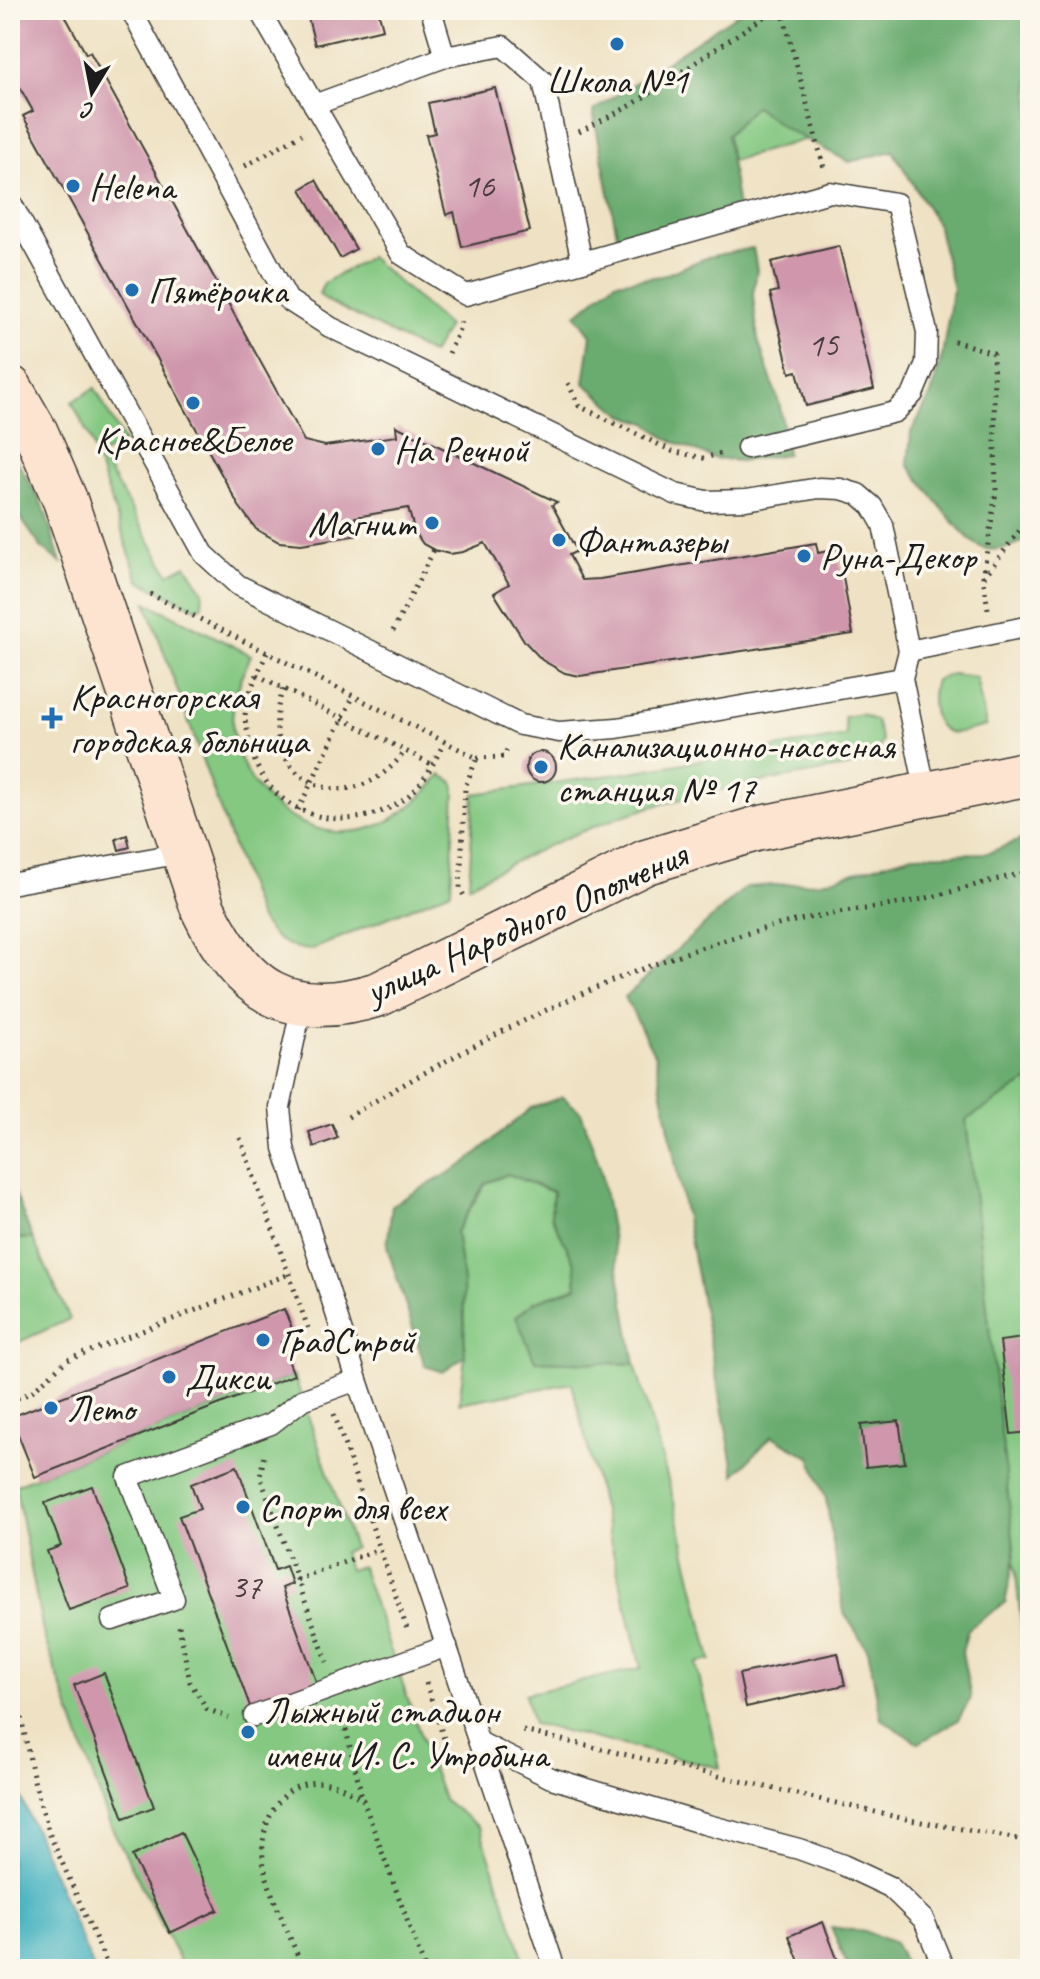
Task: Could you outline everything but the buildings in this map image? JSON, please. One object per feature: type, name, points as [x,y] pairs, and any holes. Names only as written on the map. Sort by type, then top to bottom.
[{"type":"main road","points":[[10,388],[36,433],[65,500],[203,909],[216,936],[256,983],[278,998],[302,1004]]},
{"type":"main road","name":"улица Народного Ополчения","points":[[302,1004],[324,1006],[348,1003],[379,994],[646,862],[756,829],[1030,773]]},
{"type":"lane","points":[[131,10],[288,300],[330,327],[675,494],[706,501],[746,500],[819,488],[841,489],[858,494],[872,506],[883,525],[909,651],[902,678],[926,793]]},
{"type":"lane","points":[[259,10],[401,254],[466,295],[830,192],[896,203],[927,332],[926,363],[913,394],[895,412],[747,448]]},
{"type":"lane","points":[[431,10],[445,57]]},
{"type":"lane","points":[[319,113],[445,57],[503,46],[543,81],[582,262]]},
{"type":"lane","points":[[10,201],[204,554],[238,585],[520,725],[559,732],[617,728],[902,678]]},
{"type":"lane","points":[[909,651],[1030,626]]},
{"type":"lane","points":[[10,884],[182,853]]},
{"type":"lane","points":[[302,1004],[280,1107],[284,1148],[357,1380],[555,1969]]},
{"type":"lane","points":[[112,1620],[174,1599],[128,1477],[271,1424],[302,1400],[357,1380]]},
{"type":"lane","points":[[254,1716],[447,1646]]},
{"type":"lane","points":[[479,1742],[551,1778],[799,1849],[890,1887],[924,1920],[944,1969]]},
{"type":"path","points":[[557,143],[632,105],[774,10]]},
{"type":"path","points":[[782,10],[819,151]]},
{"type":"path","points":[[223,179],[319,113]]},
{"type":"path","points":[[927,332],[993,353],[996,491],[983,577],[991,634]]},
{"type":"path","points":[[448,355],[458,333]]},
{"type":"path","points":[[568,383],[579,406],[672,451],[703,458],[747,448]]},
{"type":"path","points":[[983,577],[1030,517]]},
{"type":"path","points":[[381,656],[434,550]]},
{"type":"path","points":[[150,594],[477,758],[465,787],[460,888],[465,898]]},
{"type":"path","points":[[267,653],[251,688],[245,718],[253,759],[278,797],[298,810],[346,820],[378,814],[407,797],[433,765],[444,743]]},
{"type":"path","points":[[257,675],[433,765]]},
{"type":"path","points":[[283,689],[276,716],[279,743],[285,758],[298,773],[312,782],[344,791],[364,786],[382,777],[405,751]]},
{"type":"path","points":[[298,810],[353,697]]},
{"type":"path","points":[[348,1117],[436,1064],[552,1006],[665,959],[776,925],[918,900],[1030,872]]},
{"type":"path","points":[[10,1401],[30,1393],[67,1360],[319,1264]]},
{"type":"path","points":[[271,1424],[260,1476],[335,1687],[363,1800],[425,1969]]},
{"type":"path","points":[[297,1580],[379,1549]]},
{"type":"path","points":[[174,1599],[190,1682],[207,1709],[229,1719],[254,1716]]},
{"type":"path","points":[[10,1663],[35,1785],[50,1835],[109,1969]]},
{"type":"path","points":[[525,1731],[910,1820],[1030,1841]]},
{"type":"path","points":[[303,1969],[264,1869],[263,1839],[272,1807],[288,1790],[311,1782],[336,1785],[363,1800]]},
{"type":"green space","points":[[743,10],[1030,10],[1030,537],[1025,540],[995,550],[974,543],[908,465],[911,432],[931,395],[942,356],[953,289],[937,224],[893,151],[849,162],[784,128],[755,106],[727,135],[738,209],[619,245],[593,111]]},
{"type":"green space","points":[[815,30],[862,123],[710,167],[694,108]]},
{"type":"green space","points":[[753,248],[757,270],[753,295],[758,340],[780,406],[787,454],[740,461],[713,458],[667,439],[647,423],[623,415],[584,383],[591,335],[576,315],[615,282],[662,276],[708,257]]},
{"type":"green space","points":[[370,257],[448,326],[432,354],[325,300],[319,294],[324,283]]},
{"type":"green space","points":[[95,388],[124,442],[100,456],[169,574],[186,565],[203,591],[202,606],[196,608],[139,581],[89,437],[72,402]]},
{"type":"green space","points":[[10,449],[44,508],[61,563],[41,547],[10,503]]},
{"type":"green space","points":[[146,602],[251,655],[234,703],[233,732],[240,758],[253,781],[270,801],[290,817],[313,827],[338,832],[364,830],[404,811],[441,775],[452,781],[455,787],[451,891],[311,950],[294,947],[274,936],[258,916]]},
{"type":"green space","points":[[952,674],[976,677],[986,726],[952,733],[938,723],[932,701],[935,680]]},
{"type":"green space","points":[[861,714],[876,721],[882,741],[877,755],[856,765],[650,807],[570,836],[469,885],[474,794],[625,773],[846,736],[844,717]]},
{"type":"green space","points":[[1030,836],[1030,1080],[966,1120],[1015,1556],[1005,1603],[968,1629],[962,1652],[971,1698],[958,1720],[919,1743],[881,1719],[868,1650],[844,1613],[826,1499],[810,1457],[772,1436],[735,1475],[655,1056],[625,997],[746,887],[821,882],[913,855],[988,853]]},
{"type":"green space","points":[[1030,1080],[1030,1703],[966,1120]]},
{"type":"green space","points":[[563,1097],[581,1112],[600,1167],[635,1364],[535,1361],[516,1317],[534,1302],[577,1287],[575,1263],[551,1216],[553,1192],[508,1174],[485,1183],[456,1232],[463,1281],[465,1356],[442,1372],[425,1366],[387,1247],[392,1205],[463,1165],[531,1108]]},
{"type":"green space","points":[[508,1174],[553,1192],[551,1216],[575,1263],[577,1287],[534,1302],[535,1361],[635,1364],[672,1494],[711,1660],[696,1663],[720,1768],[533,1724],[525,1694],[641,1668],[572,1383],[459,1403],[465,1356],[463,1281],[456,1232],[486,1183]]},
{"type":"green space","points":[[10,1181],[33,1239],[10,1238]]},
{"type":"green space","points":[[10,1238],[33,1239],[70,1319],[10,1346]]},
{"type":"green space","name":"Лыжный стадион имени И. С. Утробина","points":[[294,1375],[354,1548],[343,1552],[349,1570],[361,1566],[443,1799],[480,1828],[527,1969],[184,1969],[109,1822],[44,1637],[15,1485]]},
{"type":"green space","points":[[831,1927],[866,1932],[894,1942],[907,1969],[849,1969]]},
{"type":"water","points":[[10,1772],[94,1969],[10,1969]]},
{"type":"place","name":"Школа №1","points":[[617,44]]},
{"type":"place","name":"Helena","points":[[73,186]]},
{"type":"place","name":"Пятёрочка","points":[[132,290]]},
{"type":"place","name":"Красное&Белое","points":[[193,403]]},
{"type":"place","name":"На Речной","points":[[378,449]]},
{"type":"place","name":"Магнит","points":[[432,523]]},
{"type":"place","name":"Фантазеры","points":[[559,540]]},
{"type":"place","name":"Руна-Декор","points":[[804,556]]},
{"type":"place","name":"Красногорская городская больница","points":[[52,718]]},
{"type":"place","name":"Канализационно-насосная станция № 17","points":[[541,767]]},
{"type":"place","name":"ГрадСтрой","points":[[263,1340]]},
{"type":"place","name":"Дикси","points":[[169,1377]]},
{"type":"place","name":"Лето","points":[[51,1408]]},
{"type":"place","name":"Спорт для всех","points":[[243,1507]]},
{"type":"place","name":"Лыжный стадион имени И. С. Утробина","points":[[248,1732]]}]
